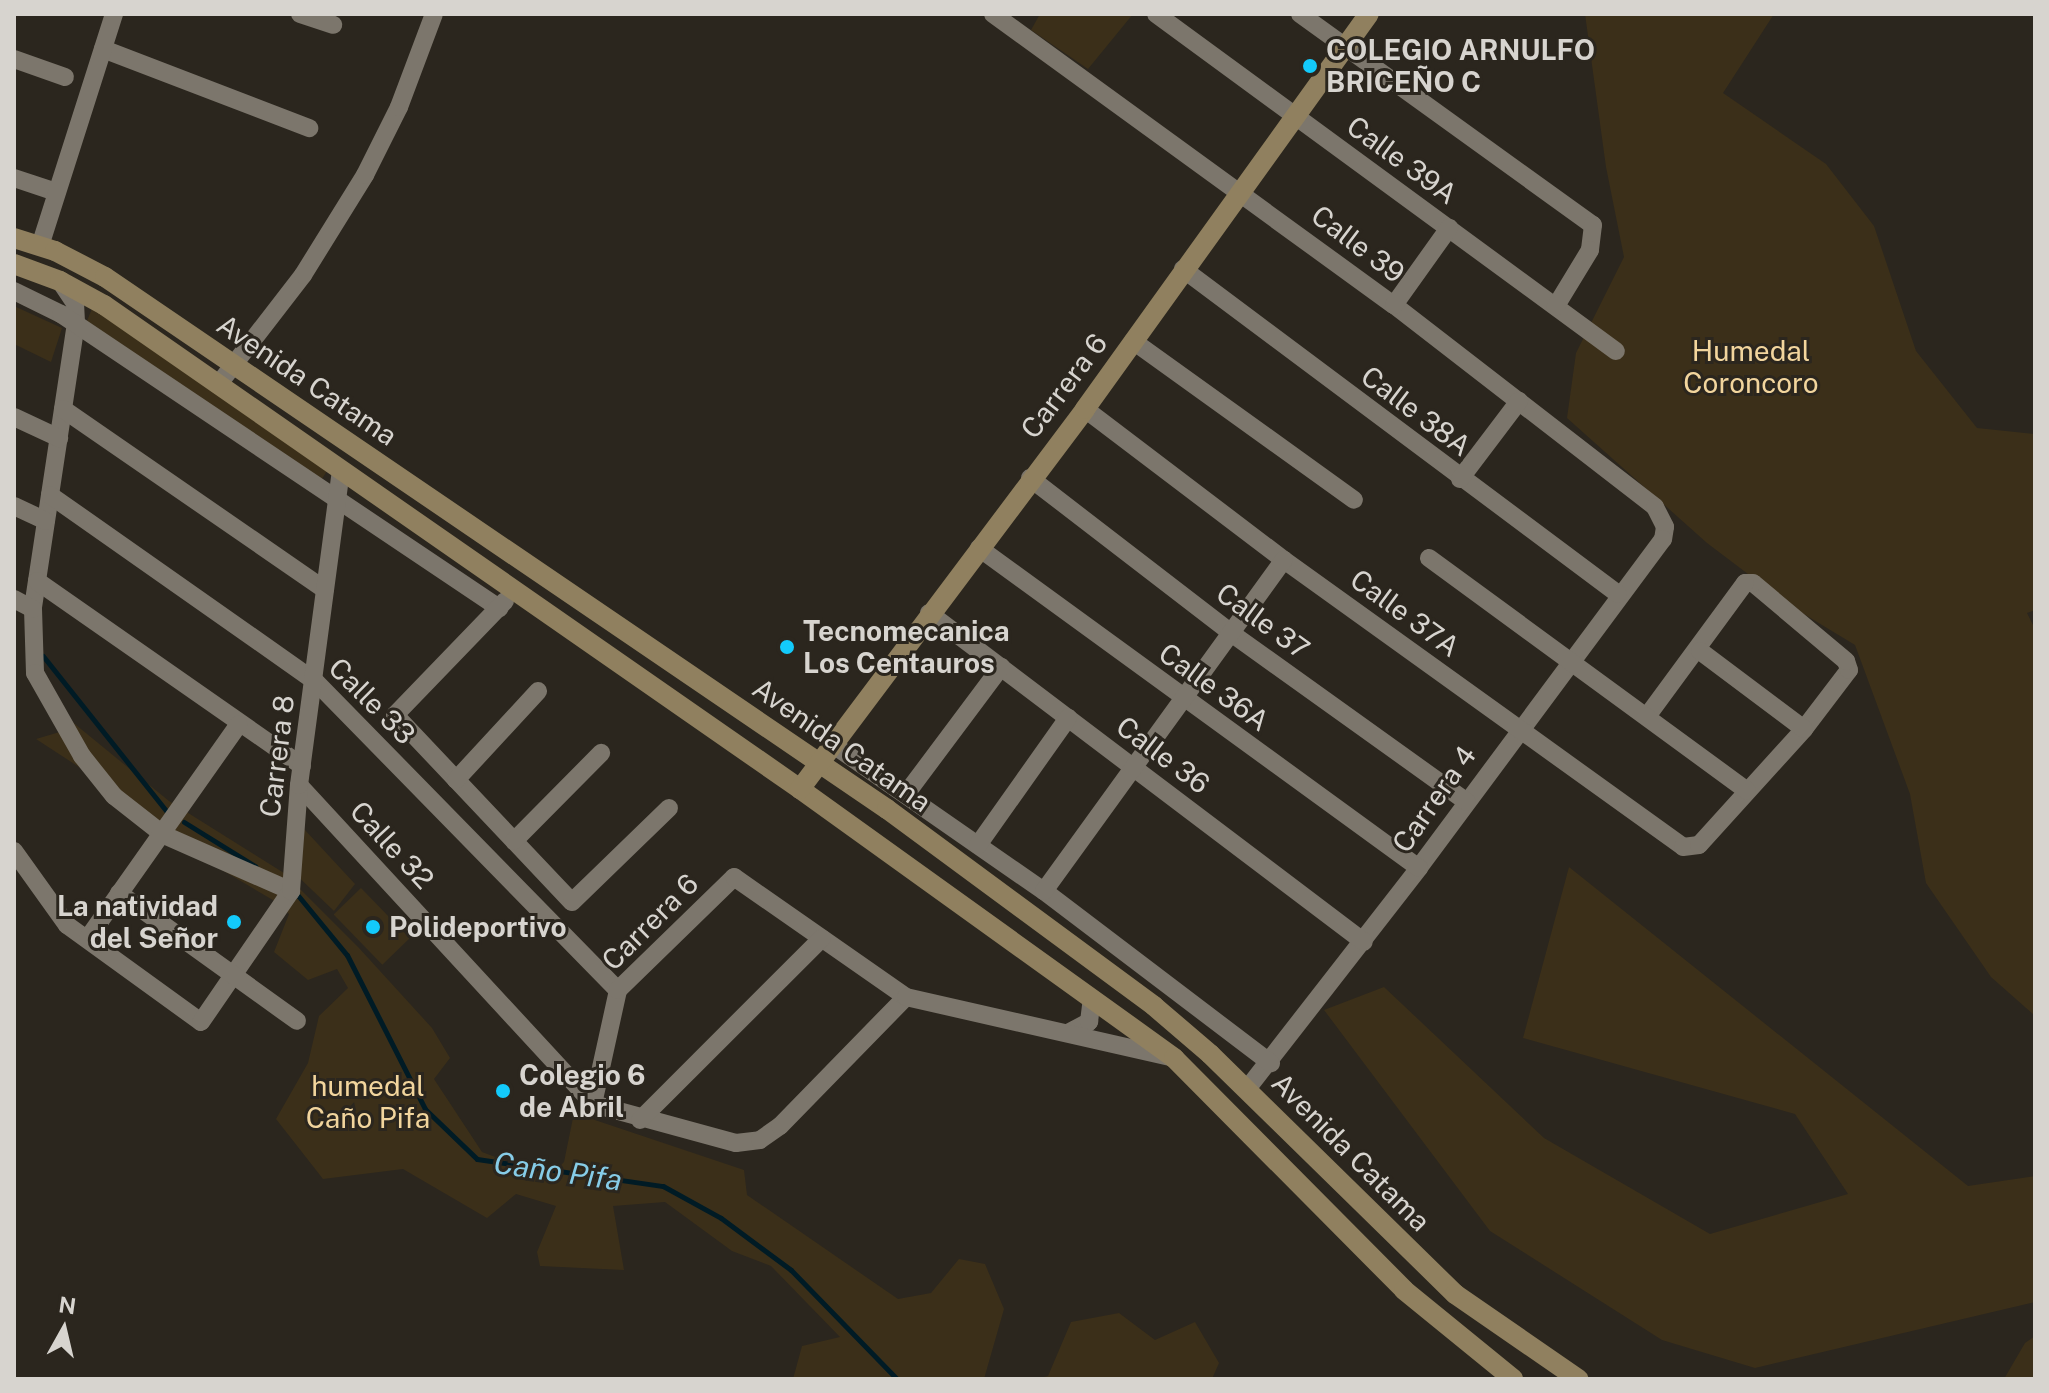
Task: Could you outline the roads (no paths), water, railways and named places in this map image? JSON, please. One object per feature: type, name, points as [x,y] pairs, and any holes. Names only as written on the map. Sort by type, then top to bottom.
[{"type":"main road","name":"Carrera 6","points":[[800,789],[835,746],[1030,478],[1085,409],[1369,14]]},
{"type":"main road","name":"Avenida Catama","points":[[14,238],[40,246],[105,277],[820,763],[1154,1006],[1247,1089],[1455,1294],[1578,1379]]},
{"type":"main road","name":"Avenida Catama","points":[[14,264],[60,281],[218,385],[800,789],[1174,1058],[1404,1290],[1513,1379]]},
{"type":"street","points":[[40,246],[114,14]]},
{"type":"street","points":[[300,14],[333,25]]},
{"type":"street","points":[[218,385],[303,275],[365,175],[399,107],[434,14]]},
{"type":"street","name":"Calle 39","points":[[993,14],[1394,305],[1655,507],[1665,527],[1663,539]]},
{"type":"street","name":"Calle 39A","points":[[1156,14],[1616,351]]},
{"type":"street","points":[[1300,14],[1342,49],[1586,217],[1595,237],[1556,306]]},
{"type":"street","points":[[103,49],[309,128]]},
{"type":"street","points":[[14,59],[65,77]]},
{"type":"street","points":[[14,178],[56,192]]},
{"type":"street","points":[[1394,305],[1449,228]]},
{"type":"street","name":"Calle 38A","points":[[1183,269],[1460,479],[1618,594]]},
{"type":"street","points":[[14,851],[58,915],[147,987],[201,1022],[291,891],[164,835],[114,796],[82,756],[51,705],[31,655],[33,609],[76,323],[75,303],[60,281]]},
{"type":"street","points":[[14,291],[76,323],[499,608]]},
{"type":"street","points":[[1133,341],[1354,500]]},
{"type":"street","points":[[1460,479],[1519,401]]},
{"type":"street","points":[[63,409],[325,590]]},
{"type":"street","name":"Calle 37A","points":[[1085,409],[1284,560],[1683,847],[1699,845],[1747,791]]},
{"type":"street","points":[[14,417],[59,438]]},
{"type":"street","name":"Carrera 8","points":[[291,891],[299,785],[341,470]]},
{"type":"street","name":"Calle 37","points":[[1030,478],[1231,633],[1467,802]]},
{"type":"street","name":"Calle 33","points":[[50,495],[315,681],[618,990]]},
{"type":"street","points":[[14,506],[46,521]]},
{"type":"street","name":"Carrera 4","points":[[1247,1089],[1271,1063],[1364,942],[1618,594],[1663,539]]},
{"type":"street","name":"Calle 36A","points":[[979,548],[1183,700],[1419,868]]},
{"type":"street","points":[[1429,558],[1648,715],[1747,791],[1804,729],[1849,670],[1846,661],[1753,583],[1745,583],[1700,651],[1648,715]]},
{"type":"street","points":[[1044,891],[1284,560]]},
{"type":"street","points":[[37,581],[238,725],[302,766]]},
{"type":"street","points":[[515,590],[395,715],[572,902],[669,808]]},
{"type":"street","points":[[14,599],[33,609]]},
{"type":"street","name":"Calle 36","points":[[929,613],[1364,942]]},
{"type":"street","points":[[1700,651],[1804,729]]},
{"type":"street","points":[[14,664],[31,655]]},
{"type":"street","points":[[906,794],[1001,667]]},
{"type":"street","points":[[456,780],[538,691]]},
{"type":"street","points":[[978,845],[1068,718]]},
{"type":"street","points":[[88,938],[164,835],[238,725]]},
{"type":"street","name":"Avenida Catama","points":[[835,746],[1044,891],[1271,1063]]},
{"type":"street","points":[[514,841],[601,753]]},
{"type":"street","name":"Calle 32","points":[[299,785],[593,1104],[640,1120],[736,1143],[752,1142],[780,1126],[906,997]]},
{"type":"street","name":"Carrera 6","points":[[593,1104],[618,990],[734,877],[822,938]]},
{"type":"street","points":[[119,893],[231,977],[297,1021]]},
{"type":"street","points":[[640,1120],[822,938],[906,997],[1174,1058]]},
{"type":"street","points":[[1068,1033],[1089,1022],[1092,998]]},
{"type":"waterway","name":"Caño Pifa","points":[[43,656],[168,813]]},
{"type":"waterway","name":"Caño Pifa","points":[[184,822],[255,866]]},
{"type":"waterway","name":"Caño Pifa","points":[[296,893],[347,955],[425,1109],[477,1159],[663,1186],[721,1218],[791,1270],[897,1379]]},
{"type":"place","name":"COLEGIO ARNULFO BRICEÑO C","points":[[1310,66]]},
{"type":"place","name":"Tecnomecanica Los Centauros","points":[[787,647]]},
{"type":"place","name":"La natividad del Señor","points":[[234,922]]},
{"type":"place","name":"Polideportivo","points":[[373,927]]},
{"type":"place","name":"Colegio 6 de Abril","points":[[503,1091]]},
{"type":"park label","name":"Humedal Coroncoro","points":[[1751,367]]},
{"type":"park label","name":"humedal Caño Pifa","points":[[368,1102]]}]
